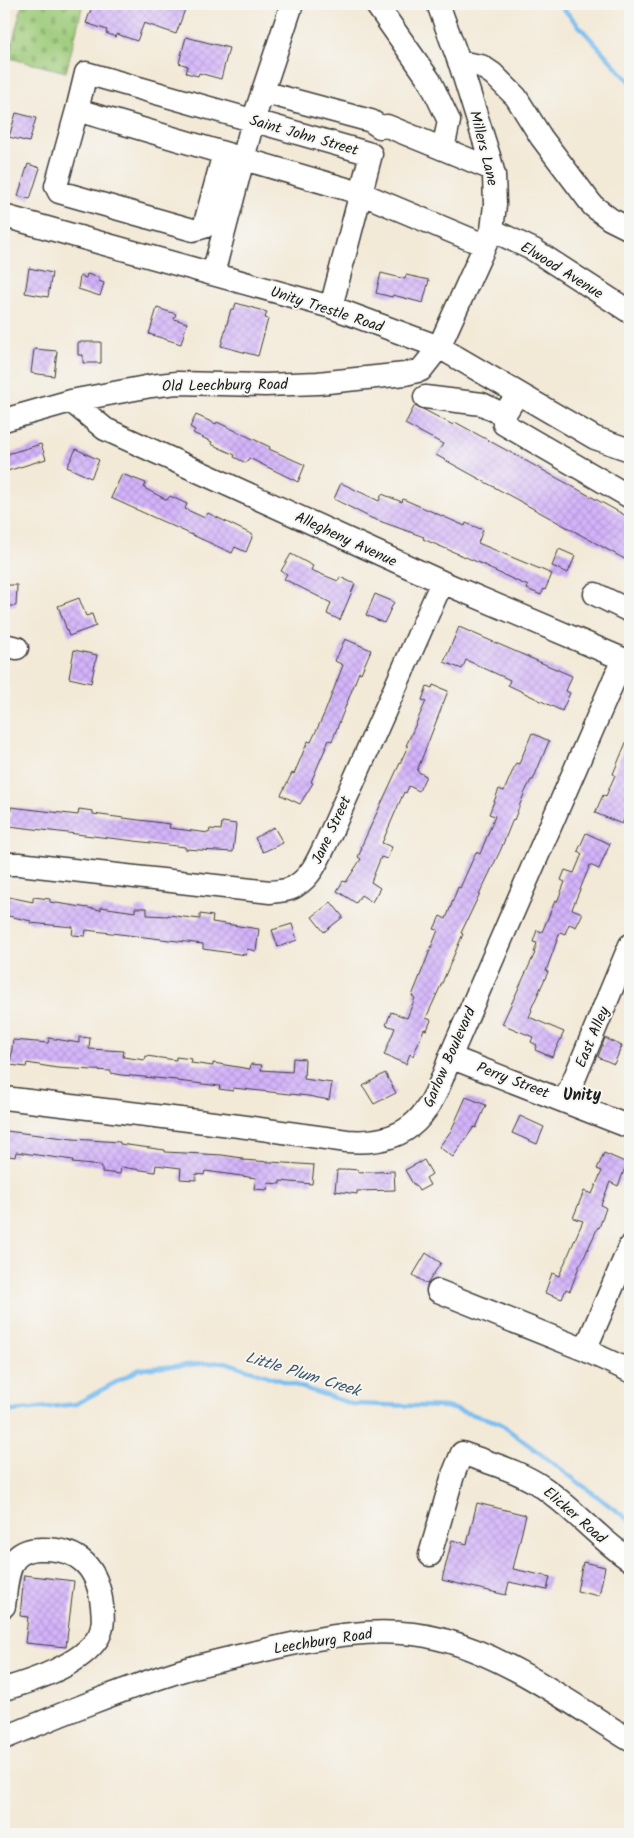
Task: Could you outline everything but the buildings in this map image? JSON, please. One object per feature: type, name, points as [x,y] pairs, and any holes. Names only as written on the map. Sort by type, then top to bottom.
[{"type":"street","points":[[77,110],[56,186],[59,192],[193,230],[204,227],[234,156],[253,121],[292,4]]},
{"type":"street","points":[[376,4],[430,81],[449,121],[443,149]]},
{"type":"street","name":"Millers Lane","points":[[438,4],[459,62],[492,169],[495,198],[488,237],[439,347]]},
{"type":"street","points":[[459,62],[481,66],[493,74],[516,97],[541,137],[593,206],[610,219],[630,229]]},
{"type":"street","name":"Saint John Street","points":[[77,110],[86,73],[371,154],[331,307]]},
{"type":"street","points":[[263,92],[371,121],[380,127],[387,126],[492,169]]},
{"type":"street","name":"Elwood Avenue","points":[[77,110],[360,192],[488,237],[534,250],[630,312]]},
{"type":"street","points":[[371,154],[380,127]]},
{"type":"street","points":[[212,274],[234,156]]},
{"type":"street","name":"Unity Trestle Road","points":[[4,216],[331,307],[439,347],[595,438],[630,450]]},
{"type":"street","name":"Old Leechburg Road","points":[[4,420],[70,401],[150,386],[177,383],[265,385],[318,383],[405,374],[421,370],[439,347]]},
{"type":"street","points":[[518,394],[504,415],[504,424],[630,497]]},
{"type":"street","points":[[425,397],[482,404],[504,415]]},
{"type":"street","name":"Allegheny Avenue","points":[[70,401],[105,429],[442,582],[627,660]]},
{"type":"street","name":"Jane Street","points":[[4,864],[28,865],[270,892],[288,890],[297,886],[311,872],[328,839],[442,582]]},
{"type":"street","points":[[595,594],[630,611]]},
{"type":"street","name":"Garlow Boulevard","points":[[4,1098],[361,1142],[386,1139],[403,1133],[429,1108],[627,660]]},
{"type":"street","name":"East Alley","points":[[565,1101],[630,945]]},
{"type":"street","name":"Perry Street","points":[[450,1057],[630,1127]]},
{"type":"street","points":[[585,1350],[630,1246]]},
{"type":"street","points":[[438,1291],[585,1350],[630,1371]]},
{"type":"street","name":"Elicker Road","points":[[430,1555],[453,1475],[462,1453],[504,1468],[535,1482],[559,1500],[598,1536],[630,1560]]},
{"type":"street","points":[[4,1606],[11,1569],[17,1557],[32,1549],[51,1549],[65,1551],[90,1568],[97,1579],[100,1590],[103,1619],[98,1637],[83,1652],[64,1666],[41,1677],[4,1689]]},
{"type":"street","name":"Leechburg Road","points":[[4,1738],[102,1698],[182,1670],[299,1642],[360,1633],[385,1632],[414,1634],[442,1640],[508,1665],[630,1740]]},
{"type":"green space","points":[[22,4],[83,4],[66,72],[9,58]]},
{"type":"waterway","points":[[559,4],[630,82]]},
{"type":"waterway","name":"Little Plum Creek","points":[[4,1412],[76,1404],[140,1369],[225,1362],[352,1404],[446,1407],[498,1422],[630,1521]]},
{"type":"district","name":"Unity","points":[[582,1094]]}]
